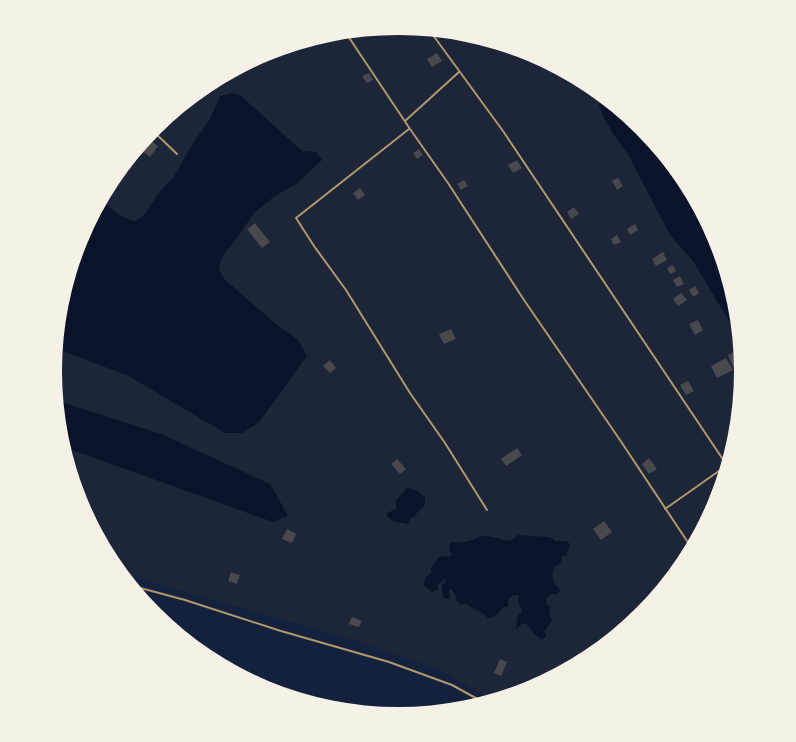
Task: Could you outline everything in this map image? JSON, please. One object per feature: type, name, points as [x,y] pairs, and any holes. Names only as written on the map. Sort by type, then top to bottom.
[{"type":"lane","points":[[434,37],[503,131],[722,460]]},
{"type":"lane","points":[[350,39],[687,542]]},
{"type":"lane","points":[[405,121],[459,72]]},
{"type":"lane","points":[[410,129],[296,218],[346,290],[410,393],[445,443],[487,510]]},
{"type":"lane","points":[[158,135],[177,154]]},
{"type":"lane","points":[[665,509],[719,470]]},
{"type":"lane","points":[[141,588],[185,600],[281,631],[389,662],[452,685],[476,698]]},
{"type":"shaded area","points":[[398,35],[442,38],[464,41],[506,53],[547,70],[566,80],[601,102],[599,105],[614,135],[629,156],[670,235],[693,261],[730,322],[734,371],[728,437],[723,458],[708,500],[689,539],[665,576],[651,593],[620,624],[603,638],[566,662],[547,672],[486,696],[435,668],[347,638],[131,576],[107,539],[97,520],[73,458],[65,415],[62,371],[63,351],[129,376],[225,433],[259,422],[293,376],[298,340],[255,308],[234,289],[219,270],[221,259],[255,212],[276,195],[296,184],[316,152],[302,151],[241,96],[220,96],[210,119],[190,148],[174,177],[158,194],[146,213],[135,222],[117,214],[107,203],[131,166],[160,133],[176,118],[193,104],[230,80],[269,61],[311,46],[332,41],[376,36]]},
{"type":"shaded area","points":[[232,93],[241,96],[302,151],[316,152],[322,160],[296,184],[276,195],[255,212],[221,259],[219,270],[224,279],[276,324],[298,340],[307,356],[259,422],[242,433],[225,433],[129,376],[63,351],[68,305],[73,284],[88,242],[107,204],[117,214],[135,222],[146,213],[158,194],[174,177],[190,148],[210,119],[220,96]]},
{"type":"shaded area","points":[[601,102],[620,118],[651,149],[665,166],[689,203],[708,242],[716,263],[723,284],[730,322],[693,261],[670,235],[629,156],[614,135],[603,116],[599,105]]},
{"type":"shaded area","points":[[64,403],[161,434],[270,484],[288,516],[273,522],[71,450]]},
{"type":"shaded area","points":[[407,488],[415,490],[421,494],[425,498],[425,505],[415,515],[415,517],[411,518],[407,524],[393,521],[387,516],[387,513],[396,509],[396,501]]},
{"type":"shaded area","points":[[518,535],[547,537],[554,539],[555,541],[566,541],[570,544],[567,555],[562,556],[561,563],[555,567],[553,571],[554,583],[560,590],[558,594],[551,594],[547,597],[546,603],[550,607],[549,614],[552,621],[544,631],[546,636],[542,640],[535,635],[527,624],[522,624],[516,629],[518,617],[522,612],[518,603],[519,595],[513,595],[508,600],[508,607],[503,607],[495,616],[488,618],[466,603],[462,605],[456,601],[456,597],[452,590],[449,590],[450,599],[443,597],[442,584],[446,583],[444,578],[442,582],[438,584],[438,590],[432,592],[423,585],[426,577],[431,573],[431,568],[440,556],[448,557],[453,554],[449,550],[450,543],[474,540],[481,536],[510,541]]},
{"type":"building","points":[[437,53],[442,61],[432,67],[427,59]]},
{"type":"building","points":[[369,73],[373,80],[367,83],[362,76]]},
{"type":"building","points":[[152,142],[158,146],[150,157],[143,152]]},
{"type":"building","points":[[419,149],[423,155],[417,159],[413,153]]},
{"type":"building","points":[[517,160],[522,168],[513,173],[508,165]]},
{"type":"building","points":[[618,178],[623,186],[617,190],[612,181]]},
{"type":"building","points":[[464,180],[468,186],[461,190],[457,184]]},
{"type":"building","points":[[360,188],[365,195],[358,200],[353,193]]},
{"type":"building","points":[[574,207],[579,214],[571,219],[567,212]]},
{"type":"building","points":[[255,223],[270,242],[262,248],[247,229]]},
{"type":"building","points":[[635,224],[638,230],[630,235],[627,229]]},
{"type":"building","points":[[617,235],[621,242],[614,245],[611,239]]},
{"type":"building","points":[[663,252],[667,260],[656,266],[652,259]]},
{"type":"building","points":[[673,265],[676,271],[670,274],[667,268]]},
{"type":"building","points":[[680,276],[684,284],[677,287],[673,280]]},
{"type":"building","points":[[695,286],[699,293],[693,297],[689,290]]},
{"type":"building","points":[[681,293],[687,300],[678,306],[673,299]]},
{"type":"building","points":[[698,320],[703,330],[695,335],[689,324]]},
{"type":"building","points":[[451,329],[456,339],[444,344],[439,334]]},
{"type":"building","points":[[733,352],[734,367],[733,367],[728,355]]},
{"type":"building","points":[[726,358],[733,370],[717,378],[711,366]]},
{"type":"building","points":[[330,360],[336,368],[330,373],[323,366]]},
{"type":"building","points":[[688,381],[694,391],[686,395],[680,385]]},
{"type":"building","points":[[517,448],[522,455],[506,466],[501,459]]},
{"type":"building","points":[[649,458],[657,469],[649,474],[642,464]]},
{"type":"building","points":[[397,459],[406,469],[400,474],[391,464]]},
{"type":"building","points":[[604,521],[612,532],[601,540],[593,529]]},
{"type":"building","points":[[287,529],[296,534],[292,543],[282,539]]},
{"type":"building","points":[[231,572],[240,575],[237,584],[228,581]]},
{"type":"building","points":[[352,617],[362,621],[359,627],[349,624]]},
{"type":"building","points":[[500,659],[507,662],[501,676],[494,673]]}]
